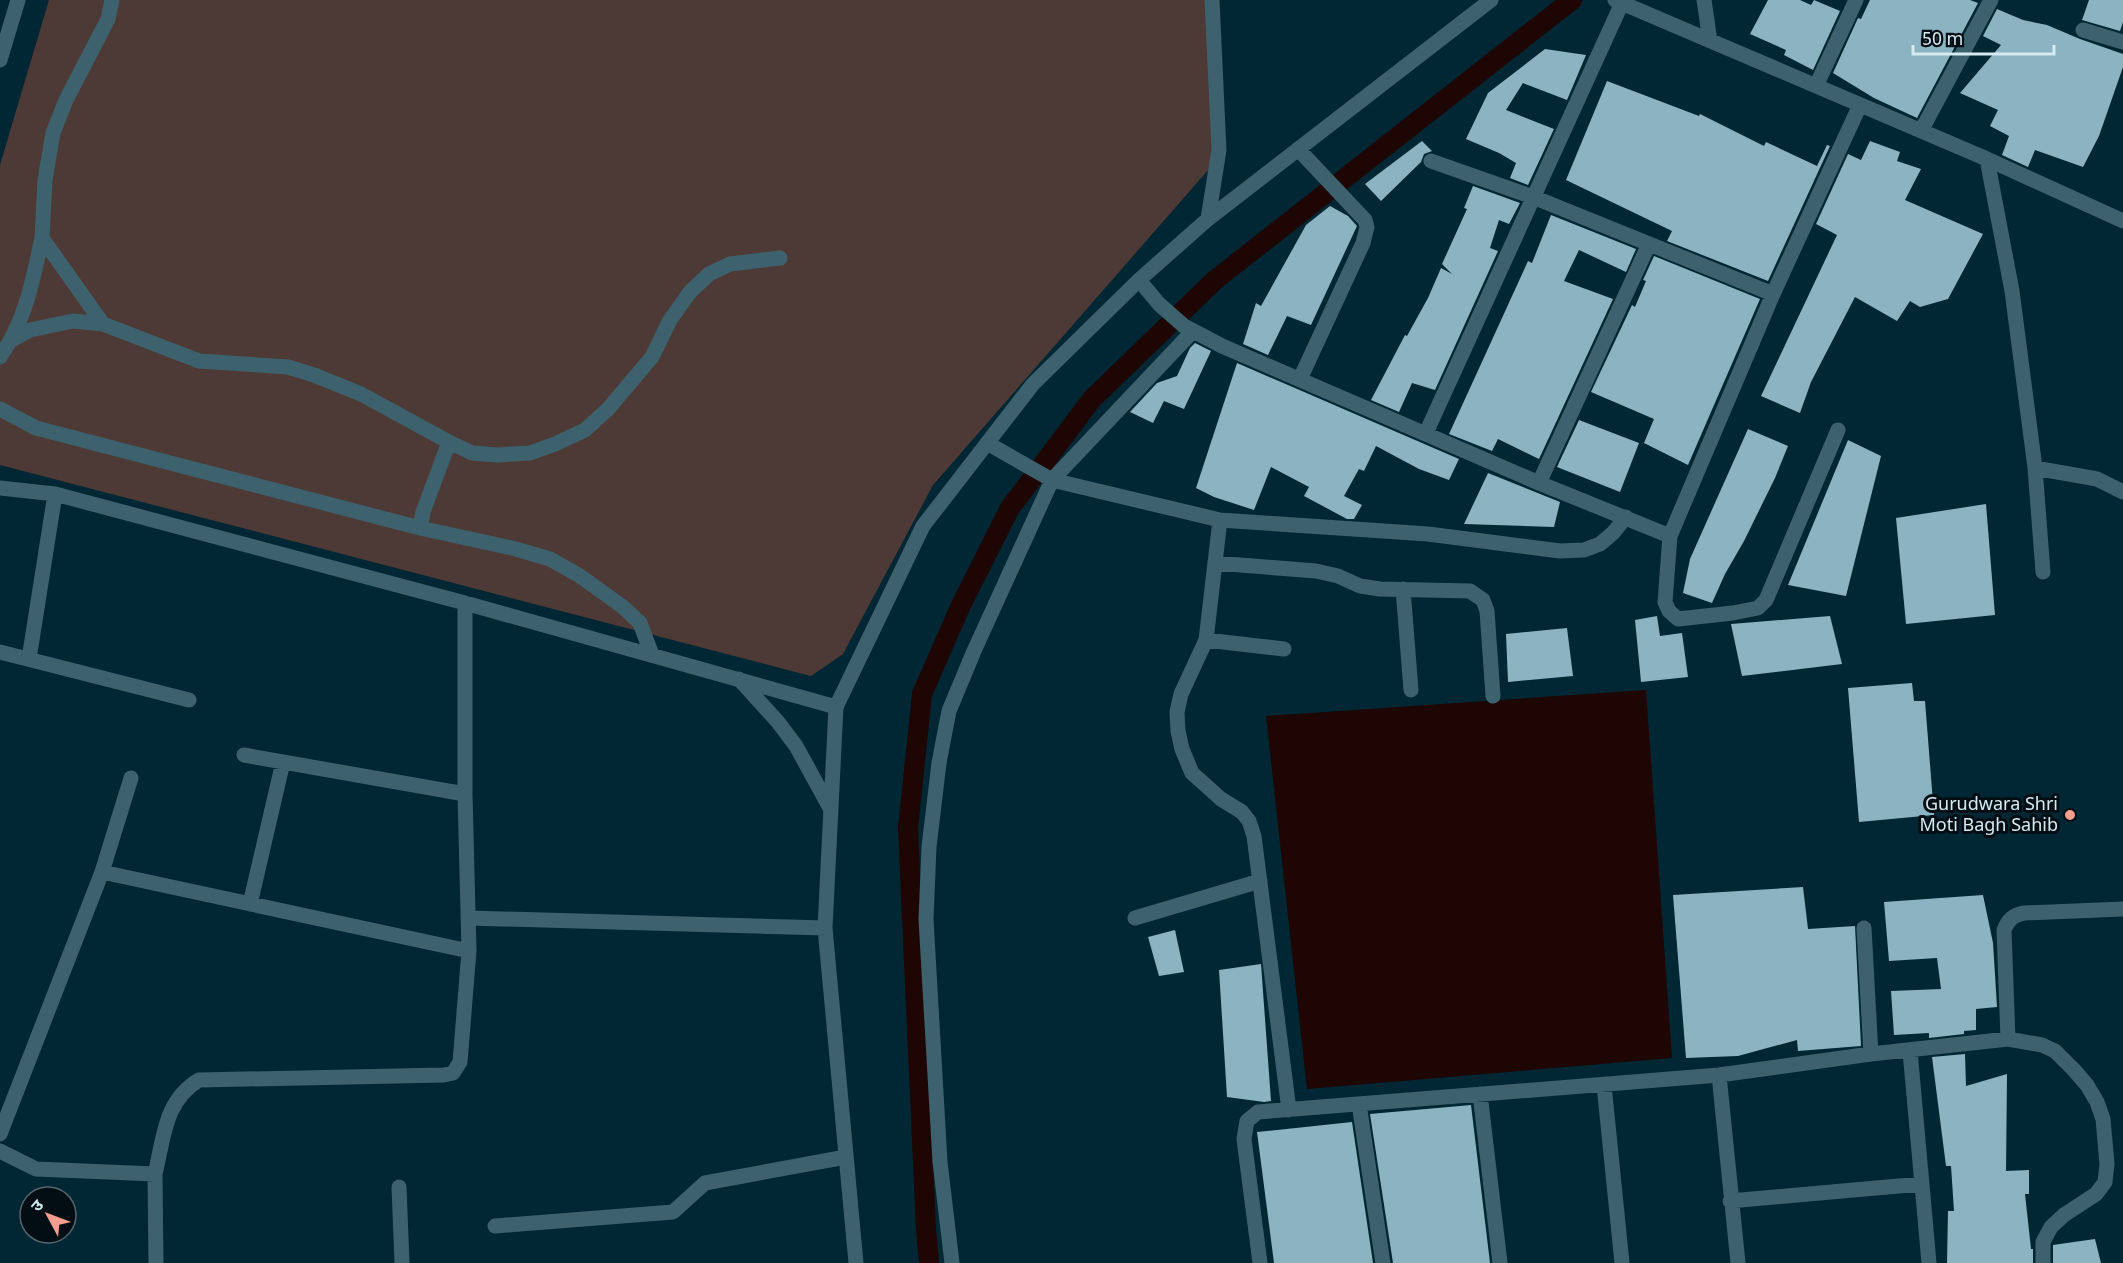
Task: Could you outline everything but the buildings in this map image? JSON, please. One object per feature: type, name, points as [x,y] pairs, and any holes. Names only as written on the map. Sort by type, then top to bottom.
[{"type":"street","points":[[0,60],[18,0]]},
{"type":"street","points":[[0,357],[20,322],[30,297],[42,238],[45,180],[53,133],[66,100],[108,19],[112,0]]},
{"type":"street","points":[[1208,219],[1219,150],[1212,0]]},
{"type":"street","points":[[856,1263],[825,928],[836,707],[922,526],[1033,384],[1139,280],[1208,219],[1491,0]]},
{"type":"street","points":[[1704,0],[1710,41]]},
{"type":"street","points":[[1816,86],[1856,0]]},
{"type":"street","points":[[1922,131],[1991,0]]},
{"type":"street","points":[[1426,432],[1619,1],[1987,159],[2123,221]]},
{"type":"street","points":[[2083,30],[2123,42]]},
{"type":"street","points":[[1838,430],[1766,600],[1758,608],[1733,613],[1678,619],[1669,611],[1665,602],[1670,536],[1773,294],[1860,105]]},
{"type":"street","points":[[1298,149],[1340,191],[1365,220],[1367,227],[1364,243],[1300,379]]},
{"type":"street","points":[[1987,159],[2012,291],[2034,468],[2043,572]]},
{"type":"street","points":[[1431,161],[1533,197],[1773,294]]},
{"type":"street","points":[[42,238],[103,324]]},
{"type":"street","points":[[1539,483],[1649,244]]},
{"type":"street","points":[[10,341],[30,330],[74,321],[103,324],[199,362],[288,367],[314,375],[361,394],[472,453],[497,455],[530,453],[585,430],[608,409],[652,357],[670,320],[690,292],[709,274],[730,264],[780,258]]},
{"type":"street","points":[[1139,280],[1159,304],[1188,329],[1539,483],[1670,536]]},
{"type":"street","points":[[952,1263],[940,1162],[926,919],[929,847],[939,763],[949,711],[1046,477],[1188,329]]},
{"type":"street","points":[[0,409],[36,428],[420,528],[512,548],[550,559],[580,576],[623,607],[640,623],[652,655]]},
{"type":"street","points":[[420,528],[423,512],[449,442]]},
{"type":"street","points":[[987,443],[1046,477],[1220,520],[1428,534],[1560,551],[1584,550],[1600,544],[1626,518]]},
{"type":"street","points":[[2034,468],[2097,478],[2123,492]]},
{"type":"street","points":[[0,488],[55,494],[465,603],[836,707]]},
{"type":"street","points":[[29,659],[55,494]]},
{"type":"street","points":[[1220,520],[1206,640],[1181,694],[1177,712],[1182,749],[1192,773],[1221,799],[1242,812],[1249,821],[1254,836],[1289,1110]]},
{"type":"street","points":[[1215,563],[1316,571],[1338,576],[1360,586],[1470,591],[1483,600],[1486,610],[1493,696]]},
{"type":"street","points":[[1403,589],[1411,690]]},
{"type":"street","points":[[156,1263],[155,1174],[175,1100],[187,1087],[199,1080],[444,1075],[453,1073],[460,1062],[469,951],[465,794],[465,603]]},
{"type":"street","points":[[1206,640],[1284,649]]},
{"type":"street","points":[[0,652],[189,700]]},
{"type":"street","points":[[739,680],[778,722],[796,746],[815,777],[831,811]]},
{"type":"street","points":[[244,755],[465,794]]},
{"type":"street","points":[[250,904],[283,762]]},
{"type":"street","points":[[0,1134],[102,872],[131,778]]},
{"type":"street","points":[[102,872],[469,951]]},
{"type":"street","points":[[1135,918],[1260,881]]},
{"type":"street","points":[[2008,1039],[2004,930],[2008,921],[2024,913],[2123,909]]},
{"type":"street","points":[[468,918],[825,928]]},
{"type":"street","points":[[1864,928],[1871,1054]]},
{"type":"street","points":[[1260,1263],[1244,1139],[1247,1121],[1258,1112],[1719,1075],[1871,1054],[2008,1039],[2042,1045],[2055,1051],[2087,1085],[2097,1102],[2103,1119],[2107,1164],[2105,1182],[2096,1194],[2064,1215],[2051,1227],[2043,1242],[2043,1263]]},
{"type":"street","points":[[1910,1051],[1929,1263]]},
{"type":"street","points":[[1719,1075],[1738,1263]]},
{"type":"street","points":[[1604,1085],[1622,1263]]},
{"type":"street","points":[[1480,1095],[1500,1263]]},
{"type":"street","points":[[1359,1104],[1383,1263]]},
{"type":"street","points":[[0,1151],[36,1169],[155,1174]]},
{"type":"street","points":[[495,1226],[674,1212],[705,1184],[846,1157]]},
{"type":"street","points":[[1730,1201],[1921,1184]]},
{"type":"street","points":[[399,1187],[402,1263]]},
{"type":"shaded area","points":[[49,0],[1205,0],[1216,161],[933,485],[843,654],[811,676],[0,465],[0,165]]},
{"type":"shaded area","points":[[1646,690],[1672,1058],[1307,1089],[1266,716]]},
{"type":"waterway","points":[[929,1263],[908,828],[922,694],[961,605],[1010,508],[1092,399],[1215,280],[1572,0]]},
{"type":"place","name":"Gurudwara Shri Moti Bagh Sahib","points":[[2070,815]]}]
